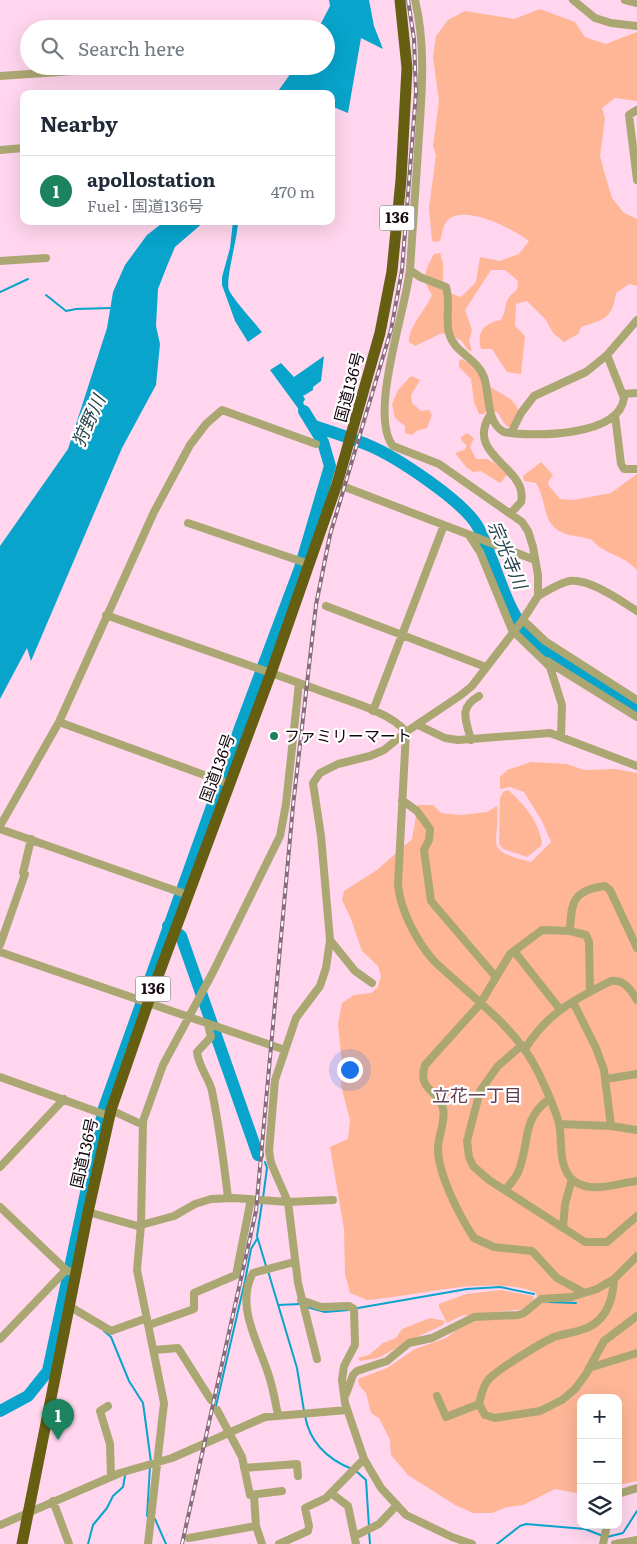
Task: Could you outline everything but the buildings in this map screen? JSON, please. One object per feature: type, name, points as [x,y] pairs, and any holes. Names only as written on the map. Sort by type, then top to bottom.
[{"type":"highway","name":"国道136号","points":[[22,1544],[69,1306],[71,1272],[88,1212],[110,1113],[228,784],[264,670],[308,564],[337,484],[354,431],[380,333],[393,262],[401,180],[407,68],[400,0]]},
{"type":"street","points":[[317,1359],[294,1262],[288,1202],[268,1152],[274,1086],[285,1050],[296,1018],[320,986],[328,960],[330,940],[321,836],[313,790],[315,778],[338,764],[379,753],[406,732],[461,695],[523,620],[538,596],[539,590],[535,560],[528,531],[522,522],[439,464],[393,446],[386,435],[385,401],[389,368],[410,270],[421,104],[421,62],[416,0]]},
{"type":"street","points":[[573,0],[595,18],[611,23],[637,26]]},
{"type":"street","points":[[625,0],[637,3]]},
{"type":"street","points":[[0,76],[20,75]]},
{"type":"street","points":[[637,110],[629,115],[637,180]]},
{"type":"street","points":[[0,150],[20,148]]},
{"type":"street","points":[[0,261],[46,258]]},
{"type":"street","points":[[410,270],[420,278],[446,287],[449,311],[448,331],[453,343],[474,360],[482,371],[490,400],[490,415],[484,428],[488,444],[496,460],[514,475],[521,491],[521,502],[510,513]]},
{"type":"street","points":[[511,433],[521,413],[534,396],[586,372],[607,355],[637,320]]},
{"type":"street","points":[[490,415],[500,430],[511,433],[585,430],[614,415],[623,403],[623,394],[607,355]]},
{"type":"street","points":[[623,394],[637,392]]},
{"type":"street","points":[[188,895],[31,840],[0,827],[58,722],[154,512],[190,445],[206,424],[222,410],[316,444]]},
{"type":"street","points":[[614,415],[621,464],[624,469],[637,469]]},
{"type":"street","points":[[337,484],[535,560]]},
{"type":"street","points":[[188,523],[308,564]]},
{"type":"street","points":[[373,711],[444,525]]},
{"type":"street","points":[[471,536],[480,552],[514,630],[531,650],[637,717]]},
{"type":"street","points":[[538,596],[574,580],[601,590],[637,611]]},
{"type":"street","points":[[326,606],[486,667]]},
{"type":"street","points":[[106,615],[264,670],[373,711],[391,719],[406,732]]},
{"type":"street","points":[[523,620],[545,641],[637,700]]},
{"type":"street","points":[[545,660],[550,667],[562,705],[561,736]]},
{"type":"street","points":[[148,1544],[164,1403],[137,1270],[141,1226],[143,1125],[163,1065],[213,972],[280,836],[286,804],[299,683]]},
{"type":"street","points":[[471,740],[465,708],[468,703],[479,696]]},
{"type":"street","points":[[58,722],[228,784]]},
{"type":"street","points":[[418,725],[446,738],[471,740],[539,732],[561,736],[637,766]]},
{"type":"street","points":[[406,732],[398,884],[401,905],[426,952],[524,1047],[538,1071],[559,1124],[564,1164],[572,1179],[582,1185],[596,1187],[637,1181]]},
{"type":"street","points":[[402,800],[417,811],[430,829],[429,840],[424,850],[431,901],[496,976]]},
{"type":"street","points":[[0,945],[25,874],[23,873],[31,840]]},
{"type":"street","points":[[570,931],[571,907],[574,899],[580,894],[605,886],[610,890],[637,948]]},
{"type":"street","points":[[582,1292],[557,1278],[532,1252],[494,1247],[474,1238],[443,1173],[438,1151],[443,1108],[437,1097],[427,1088],[423,1071],[425,1065],[480,1004],[505,960],[542,930],[570,931],[586,935],[589,942],[590,992]]},
{"type":"street","points":[[330,940],[355,971],[372,983]]},
{"type":"street","points":[[514,951],[559,1008]]},
{"type":"street","points":[[0,952],[285,1050]]},
{"type":"street","points":[[637,1000],[632,991],[618,980],[559,1008],[536,1030],[524,1047],[498,1066],[480,1091],[468,1141],[469,1157],[473,1166],[505,1190],[585,1242],[602,1243],[615,1237],[637,1216]]},
{"type":"street","points":[[573,1002],[596,1048],[606,1079],[611,1126]]},
{"type":"street","points":[[208,1024],[211,1037],[197,1052],[202,1073],[211,1089],[228,1198]]},
{"type":"street","points":[[606,1079],[637,1074]]},
{"type":"street","points":[[0,1077],[143,1125]]},
{"type":"street","points":[[0,1167],[64,1099]]},
{"type":"street","points":[[505,1190],[520,1167],[529,1123],[538,1109],[549,1099]]},
{"type":"street","points":[[559,1124],[611,1126],[637,1130]]},
{"type":"street","points":[[563,1228],[565,1204],[572,1179]]},
{"type":"street","points":[[88,1212],[141,1226],[174,1216],[203,1201],[228,1198],[288,1202],[333,1200]]},
{"type":"street","points":[[69,1306],[111,1331],[194,1309],[194,1293],[236,1276],[252,1199]]},
{"type":"street","points":[[0,1207],[71,1272],[0,1339]]},
{"type":"street","points":[[344,1398],[356,1371],[387,1361],[409,1343],[432,1338],[469,1319],[518,1316],[541,1299],[571,1297],[597,1288],[614,1279],[637,1256]]},
{"type":"street","points":[[278,1415],[268,1374],[249,1320],[246,1302],[250,1277],[253,1273],[294,1262]]},
{"type":"street","points":[[614,1279],[613,1295],[605,1314],[593,1325],[582,1330],[556,1336],[489,1378],[479,1404],[482,1412],[492,1418],[546,1409],[572,1391],[589,1368],[604,1341],[637,1316]]},
{"type":"street","points":[[302,1300],[326,1308],[349,1306],[354,1309],[355,1343],[343,1371],[344,1398],[364,1459],[381,1488],[410,1518],[472,1544]]},
{"type":"street","points":[[154,1350],[178,1348],[211,1400]]},
{"type":"street","points":[[589,1368],[637,1353]]},
{"type":"street","points":[[437,1396],[446,1418],[479,1404]]},
{"type":"street","points":[[108,1406],[100,1411],[110,1444],[112,1476]]},
{"type":"street","points":[[217,1410],[242,1457],[248,1493],[254,1496],[282,1491]]},
{"type":"street","points":[[0,1525],[27,1515],[112,1476],[156,1462],[265,1417],[347,1410]]},
{"type":"street","points":[[279,1544],[308,1531],[309,1526],[303,1509],[331,1493],[364,1459]]},
{"type":"street","points":[[244,1468],[297,1464],[298,1476]]},
{"type":"street","points":[[622,1493],[637,1488]]},
{"type":"street","points":[[331,1493],[348,1506],[355,1540],[379,1524],[397,1506]]},
{"type":"street","points":[[254,1496],[256,1526],[262,1544]]},
{"type":"street","points":[[54,1501],[69,1544]]},
{"type":"street","points":[[189,1538],[256,1526]]},
{"type":"street","points":[[615,1544],[637,1540]]},
{"type":"shaded area","points":[[540,9],[575,22],[585,37],[606,44],[637,32],[637,101],[615,98],[602,108],[605,118],[600,156],[612,198],[624,213],[637,219],[637,286],[629,284],[616,293],[612,308],[606,317],[581,327],[578,334],[564,342],[553,333],[546,320],[527,301],[516,304],[515,326],[525,336],[521,374],[507,372],[492,349],[481,349],[480,343],[483,329],[490,323],[501,320],[509,297],[517,290],[518,281],[505,270],[491,270],[465,310],[472,330],[469,341],[472,351],[468,350],[461,340],[442,333],[415,346],[409,342],[409,336],[414,324],[432,295],[425,279],[428,265],[434,254],[440,253],[443,264],[443,291],[461,297],[476,282],[480,257],[500,261],[519,254],[529,241],[499,224],[486,219],[462,215],[452,217],[445,224],[439,242],[432,241],[429,208],[436,155],[433,146],[439,101],[433,57],[436,36],[448,20],[465,11],[514,19]]},
{"type":"shaded area","points":[[462,359],[477,368],[486,383],[515,404],[518,410],[511,426],[508,427],[496,412],[487,410],[484,414],[479,414],[474,402],[471,379],[459,367],[459,361]]},
{"type":"shaded area","points":[[411,376],[420,380],[411,395],[412,403],[421,411],[429,410],[432,415],[427,428],[416,431],[412,435],[405,433],[405,426],[395,418],[392,404],[398,390]]},
{"type":"shaded area","points":[[467,433],[474,438],[470,447],[476,459],[487,459],[505,469],[507,475],[500,483],[481,471],[473,472],[466,467],[455,453],[464,450],[467,446],[461,440],[461,437]]},
{"type":"shaded area","points":[[541,462],[553,475],[548,482],[549,486],[560,499],[574,500],[611,493],[637,474],[637,570],[591,540],[566,534],[553,526],[547,517],[536,483],[524,481],[523,476]]},
{"type":"shaded area","points":[[531,762],[567,764],[584,770],[615,769],[637,773],[637,1481],[622,1484],[622,1394],[577,1394],[577,1493],[555,1489],[523,1505],[507,1507],[492,1513],[473,1513],[455,1505],[408,1475],[391,1455],[390,1440],[379,1418],[371,1413],[366,1393],[359,1385],[358,1379],[387,1368],[415,1349],[446,1338],[467,1322],[531,1310],[538,1298],[535,1292],[516,1287],[496,1286],[452,1288],[367,1300],[350,1293],[345,1274],[344,1229],[330,1147],[348,1139],[350,1120],[341,1085],[342,1063],[338,1024],[342,1003],[354,995],[371,993],[378,987],[381,976],[378,966],[362,951],[342,900],[344,891],[377,870],[412,839],[418,805],[433,805],[441,813],[461,815],[487,812],[497,806],[496,839],[500,850],[505,854],[531,862],[551,842],[542,821],[524,792],[510,787],[500,789],[500,777],[507,770]]},
{"type":"shaded area","points":[[508,790],[530,814],[541,837],[542,845],[527,857],[503,849],[499,844],[500,798],[503,792]]},
{"type":"shaded area","points":[[501,1290],[533,1296],[534,1299],[524,1309],[461,1316],[447,1323],[439,1307],[439,1304],[466,1294]]},
{"type":"shaded area","points":[[430,1318],[445,1321],[443,1325],[378,1358],[360,1361],[358,1358],[369,1355],[383,1343],[396,1338],[402,1329]]},
{"type":"water","points":[[329,0],[369,0],[374,26],[383,49],[361,38],[348,113],[335,108],[335,90],[279,90],[290,75],[335,75],[335,20],[323,20],[330,6]]},
{"type":"water","name":"狩野川","points":[[160,225],[200,225],[175,247],[158,289],[156,326],[160,344],[156,385],[122,448],[31,661],[27,648],[0,699],[0,546],[68,449],[107,328],[113,292],[125,265],[147,235]]},
{"type":"water","points":[[233,225],[238,225],[229,277],[229,290],[262,332],[248,342],[235,321],[222,285],[222,277],[230,248]]},
{"type":"water","points":[[324,356],[321,381],[313,387],[313,390],[303,396],[305,399],[303,403],[315,424],[311,426],[270,370],[281,363],[294,377]]},
{"type":"waterway","points":[[0,292],[28,279]]},
{"type":"waterway","points":[[46,295],[66,311],[112,308]]},
{"type":"waterway","points":[[0,1411],[28,1396],[48,1371],[104,1108],[240,728],[300,568],[330,466],[323,442],[304,411]]},
{"type":"waterway","name":"宗光寺川","points":[[314,426],[368,445],[395,459],[429,481],[460,506],[472,518],[479,529],[509,604],[516,618],[536,644],[637,709]]},
{"type":"waterway","points":[[168,926],[181,936],[258,1155]]},
{"type":"waterway","points":[[263,1198],[267,1168],[265,1162]]},
{"type":"waterway","points":[[262,1203],[257,1236],[266,1266]]},
{"type":"waterway","points":[[216,1406],[251,1249],[257,1239]]},
{"type":"waterway","points":[[268,1271],[297,1368],[304,1411]]},
{"type":"waterway","points":[[358,1308],[467,1289],[500,1287],[534,1294]]},
{"type":"waterway","points":[[549,1302],[576,1303]]},
{"type":"waterway","points":[[278,1305],[300,1304]]},
{"type":"waterway","points":[[307,1307],[325,1312],[349,1310]]},
{"type":"waterway","points":[[104,1331],[111,1337],[129,1381],[143,1403],[151,1462]]},
{"type":"waterway","points":[[305,1416],[307,1426],[321,1449],[327,1455],[352,1469]]},
{"type":"waterway","points":[[147,1516],[150,1466]]},
{"type":"waterway","points":[[356,1471],[366,1480],[369,1527]]},
{"type":"waterway","points":[[88,1544],[93,1525],[107,1508],[113,1496],[123,1487],[125,1476]]},
{"type":"waterway","points":[[607,1537],[623,1533],[637,1511]]},
{"type":"waterway","points":[[155,1519],[166,1544]]},
{"type":"waterway","points":[[497,1544],[520,1526],[526,1524],[585,1529],[603,1536]]},
{"type":"waterway","points":[[369,1531],[370,1544]]},
{"type":"railway","points":[[182,1544],[256,1211],[293,806],[316,605],[330,535],[391,330],[402,270],[416,93],[414,39],[408,0]]},
{"type":"place","name":"ファミリーマート","points":[[274,736]]},
{"type":"place","name":"apollostation","points":[[58,1440]]},
{"type":"district","name":"立花一丁目","points":[[477,1096]]}]
